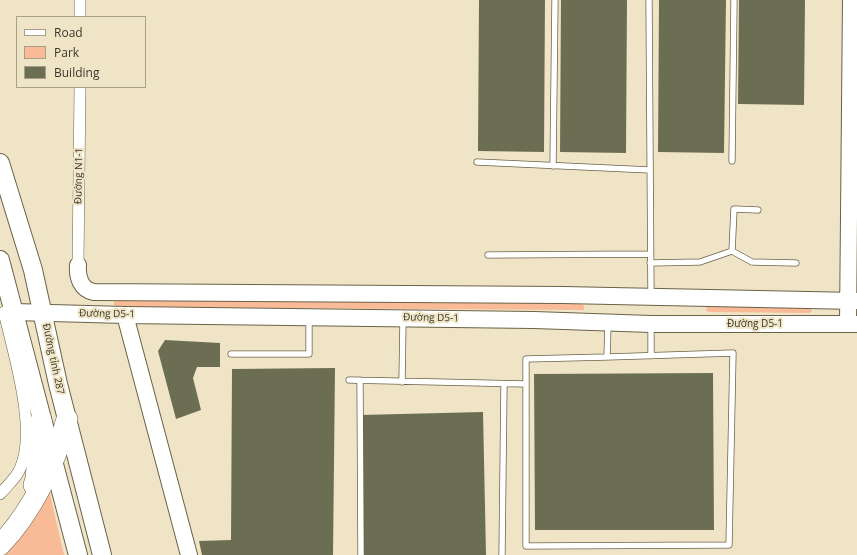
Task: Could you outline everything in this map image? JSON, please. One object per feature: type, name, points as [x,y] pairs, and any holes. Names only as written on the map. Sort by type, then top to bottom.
[{"type":"highway","points":[[0,536],[27,500],[36,479],[41,420]]},
{"type":"highway","points":[[0,545],[26,512],[39,490],[67,420]]},
{"type":"main road","points":[[851,0],[852,324]]},
{"type":"main road","name":"Đường tỉnh 287","points":[[0,163],[33,270],[67,420],[102,555]]},
{"type":"main road","points":[[0,260],[6,312],[41,420],[78,555]]},
{"type":"main road","points":[[78,265],[77,270],[82,285],[86,290],[94,292],[651,297],[853,301]]},
{"type":"main road","points":[[630,323],[632,297]]},
{"type":"main road","name":"Đường D5-1","points":[[6,312],[125,315],[403,318],[651,324],[852,324]]},
{"type":"main road","points":[[125,315],[189,555]]},
{"type":"street","points":[[80,0],[80,16]]},
{"type":"street","name":"Đường N1-1","points":[[78,265],[80,88]]},
{"type":"street","points":[[0,494],[20,468],[26,447],[26,426],[18,373],[6,312]]},
{"type":"lane","points":[[553,166],[554,0]]},
{"type":"lane","points":[[649,0],[651,297]]},
{"type":"lane","points":[[732,161],[734,0]]},
{"type":"lane","points":[[477,162],[650,170]]},
{"type":"lane","points":[[732,252],[734,209],[758,210]]},
{"type":"lane","points":[[650,263],[700,262],[732,252],[752,262],[796,263]]},
{"type":"lane","points":[[488,256],[650,254]]},
{"type":"lane","points":[[231,354],[309,354],[309,317]]},
{"type":"lane","points":[[402,382],[403,318]]},
{"type":"lane","points":[[607,357],[608,322]]},
{"type":"lane","points":[[651,324],[651,356]]},
{"type":"lane","points":[[733,353],[729,545],[526,546],[526,359],[651,356],[733,353]]},
{"type":"lane","points":[[349,380],[526,384]]},
{"type":"lane","points":[[360,380],[361,555]]},
{"type":"lane","points":[[502,555],[504,384]]},
{"type":"green space","points":[[114,300],[580,303],[584,306],[584,310],[117,307],[114,305]]},
{"type":"green space","points":[[707,305],[809,306],[812,311],[809,313],[709,312],[706,310]]},
{"type":"green space","points":[[48,486],[64,555],[0,555]]},
{"type":"building","points":[[479,0],[545,0],[544,152],[478,151]]},
{"type":"building","points":[[561,0],[627,0],[626,153],[560,152]]},
{"type":"building","points":[[659,0],[726,0],[724,153],[658,152]]},
{"type":"building","points":[[739,0],[805,0],[804,105],[738,104]]},
{"type":"building","points":[[165,340],[220,343],[220,367],[197,367],[193,378],[201,410],[176,419],[158,351]]},
{"type":"building","points":[[335,368],[333,555],[202,555],[199,541],[231,540],[232,369]]},
{"type":"building","points":[[713,373],[714,530],[535,530],[534,374]]},
{"type":"building","points":[[483,412],[486,555],[364,555],[360,415]]}]
